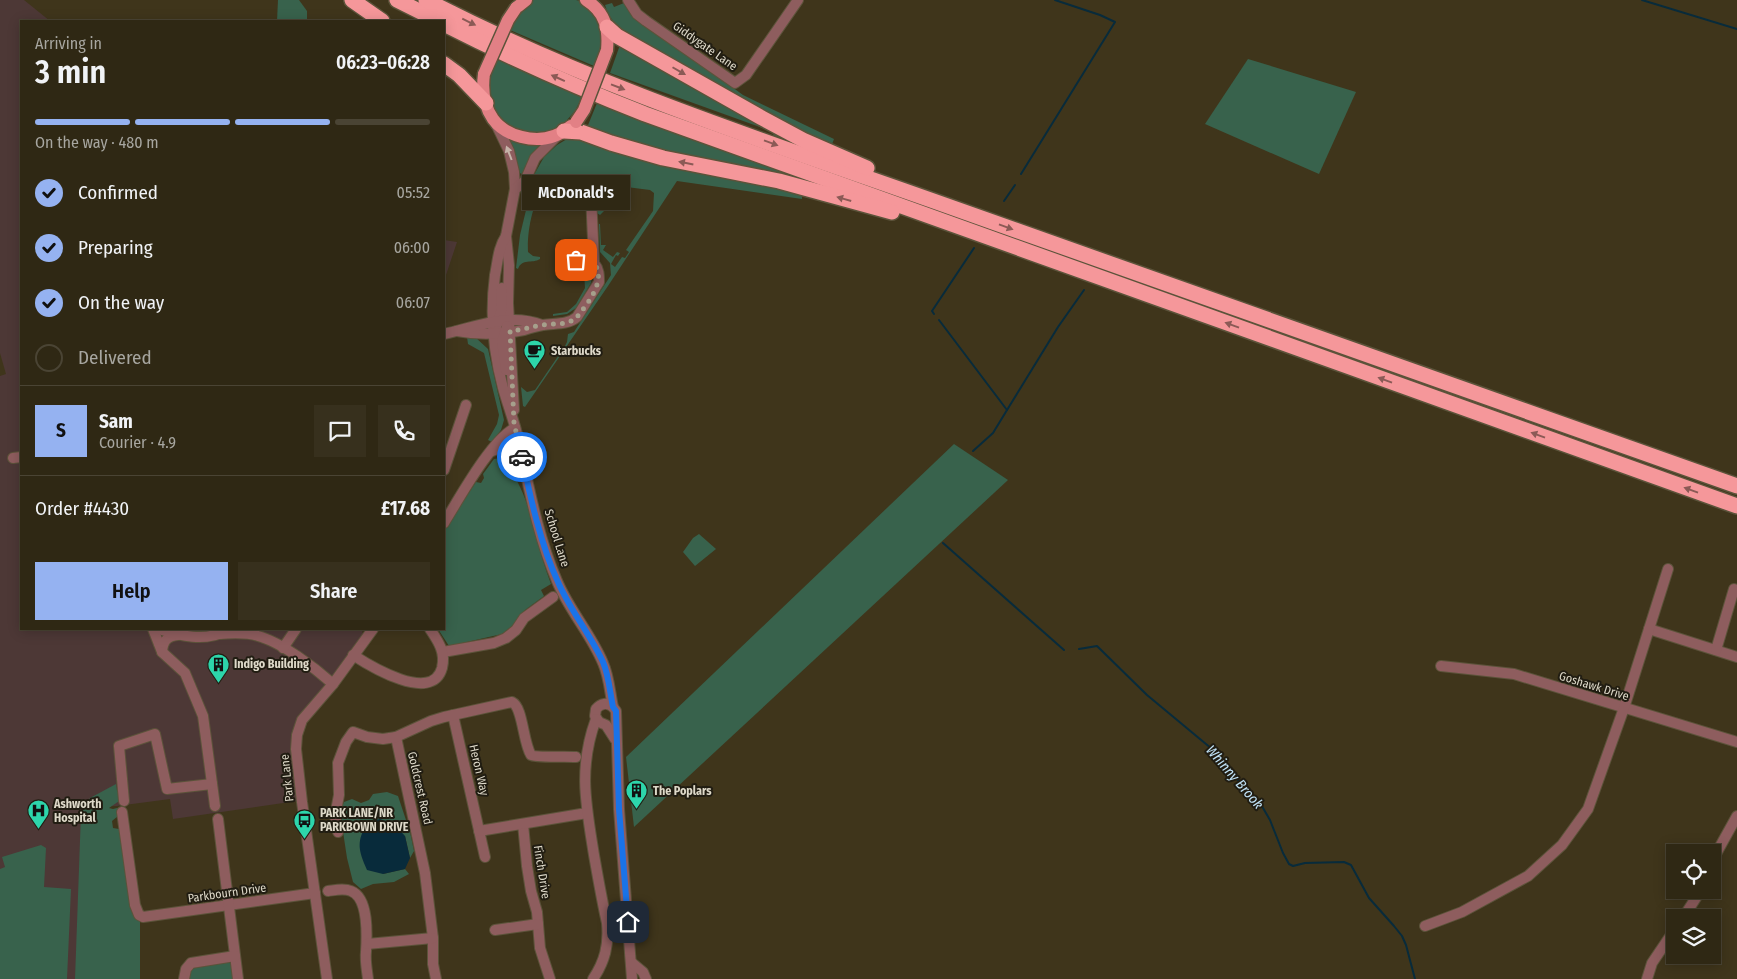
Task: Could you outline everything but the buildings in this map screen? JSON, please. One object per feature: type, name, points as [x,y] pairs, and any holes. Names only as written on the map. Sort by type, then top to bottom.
[{"type":"highway","points":[[352,0],[381,20]]},
{"type":"highway","points":[[397,0],[437,20]]},
{"type":"highway","points":[[426,0],[511,42],[612,85],[1135,274],[1428,375],[1737,486]]},
{"type":"highway","points":[[445,24],[500,52],[603,98],[1737,506]]},
{"type":"highway","points":[[607,27],[618,36],[713,91],[803,140],[940,198],[983,219]]},
{"type":"highway","points":[[445,65],[486,103]]},
{"type":"highway","points":[[566,129],[663,158],[779,181],[1026,251]]},
{"type":"main road","points":[[586,0],[600,13]]},
{"type":"main road","points":[[521,4],[508,20],[484,74],[483,84],[486,103],[494,121],[514,135],[541,140],[566,129],[584,110],[607,50],[607,27],[600,13],[598,0]]},
{"type":"street","name":"Giddygate Lane","points":[[628,0],[637,14],[646,21],[735,83],[746,75],[798,0]]},
{"type":"street","points":[[494,121],[512,158],[515,189],[506,236]]},
{"type":"street","points":[[515,189],[525,181],[535,158],[566,129]]},
{"type":"street","points":[[451,333],[495,325],[508,328],[531,320],[542,325],[564,323],[577,317],[599,282],[599,270],[594,263],[591,194],[587,187]]},
{"type":"street","name":"School Lane","points":[[506,236],[508,255],[508,328],[515,425]]},
{"type":"street","name":"School Lane","points":[[506,236],[500,247],[493,292],[499,368],[515,425],[539,527],[556,579],[604,664],[613,707],[616,711],[619,809],[632,979]]},
{"type":"street","name":"School Lane","points":[[495,325],[502,312],[502,278],[508,255]]},
{"type":"street","points":[[576,260],[594,263]]},
{"type":"street","name":"School Lane","points":[[508,328],[502,342],[509,406]]},
{"type":"street","points":[[445,467],[466,405]]},
{"type":"street","points":[[445,521],[474,474],[499,441],[515,425]]},
{"type":"street","points":[[492,451],[519,442]]},
{"type":"street","points":[[1425,926],[1462,912],[1528,876],[1562,845],[1588,809],[1624,708],[1668,569]]},
{"type":"street","points":[[1716,650],[1734,588]]},
{"type":"street","points":[[443,652],[494,643],[506,638],[516,630],[524,618],[553,597]]},
{"type":"street","points":[[1649,629],[1737,657]]},
{"type":"street","points":[[153,630],[162,652],[185,673],[203,716],[215,806]]},
{"type":"street","points":[[162,630],[179,635]]},
{"type":"street","points":[[283,648],[295,630]]},
{"type":"street","name":"Park Lane","points":[[327,979],[301,793],[297,742],[298,729],[302,720],[333,684],[371,630]]},
{"type":"street","points":[[353,655],[392,677],[423,684],[434,680],[442,666],[443,652],[440,643],[431,630]]},
{"type":"street","points":[[162,652],[162,645],[173,635],[200,637],[224,631],[256,632],[283,648],[333,684]]},
{"type":"street","name":"Goshawk Drive","points":[[1441,666],[1514,674],[1737,742]]},
{"type":"street","points":[[601,723],[596,709],[602,704],[608,680]]},
{"type":"street","name":"Goldcrest Road","points":[[436,979],[425,873],[396,737],[431,721],[510,702],[518,707],[531,755],[536,758],[552,756],[576,757]]},
{"type":"street","points":[[602,704],[608,704],[613,707]]},
{"type":"street","name":"Heron Way","points":[[453,716],[485,857]]},
{"type":"street","points":[[593,979],[604,960],[608,932],[587,813],[584,776],[589,737],[601,723],[611,723],[615,718]]},
{"type":"street","name":"School Lane","points":[[601,723],[616,740]]},
{"type":"street","points":[[334,827],[339,795],[338,763],[346,742],[353,732],[367,737],[383,739],[396,737]]},
{"type":"street","points":[[124,801],[118,746],[155,734],[167,789],[212,784]]},
{"type":"street","name":"Parkbourn Drive","points":[[122,812],[119,823],[135,905],[139,916],[315,894]]},
{"type":"street","points":[[479,831],[587,813]]},
{"type":"street","points":[[1721,845],[1737,816]]},
{"type":"street","points":[[217,820],[238,979]]},
{"type":"street","name":"Finch Drive","points":[[523,824],[527,866],[538,924],[540,948],[550,979]]},
{"type":"street","points":[[328,891],[345,886],[356,893],[362,900],[367,944],[368,979]]},
{"type":"street","points":[[495,930],[538,924]]},
{"type":"street","points":[[367,944],[433,938]]},
{"type":"street","points":[[1647,979],[1652,964],[1666,943]]},
{"type":"street","points":[[184,979],[184,972],[191,963],[235,956]]},
{"type":"street","points":[[631,962],[643,972],[646,979]]},
{"type":"shaded area","points":[[0,0],[24,0],[49,20],[20,20],[20,630],[362,630],[363,636],[294,728],[292,743],[297,801],[173,819],[170,799],[117,806],[89,807],[79,979],[0,979],[0,376],[6,374],[0,353]]},
{"type":"shaded area","points":[[445,240],[457,242],[445,278]]},
{"type":"green space","points":[[278,0],[299,0],[307,11],[307,20],[277,20]]},
{"type":"green space","points":[[532,0],[576,0],[587,6],[595,16],[602,41],[600,41],[600,50],[594,66],[510,30],[522,9]]},
{"type":"green space","points":[[612,3],[614,7],[624,3],[636,17],[743,95],[834,139],[831,147],[623,35],[625,32],[608,14],[605,5]]},
{"type":"green space","points":[[621,42],[827,155],[773,136],[774,132],[610,73]]},
{"type":"green space","points":[[496,59],[582,97],[575,111],[567,120],[569,122],[560,129],[539,135],[510,128],[493,110],[488,84]]},
{"type":"green space","points":[[1248,59],[1356,92],[1319,174],[1205,124]]},
{"type":"green space","points":[[597,103],[854,197],[706,164],[586,130]]},
{"type":"green space","points":[[507,137],[541,145],[522,174],[517,172]]},
{"type":"green space","points":[[567,139],[575,139],[802,192],[802,199],[677,181],[525,407],[523,406],[521,387],[527,392],[535,390],[565,346],[568,334],[574,332],[611,275],[610,263],[600,252],[599,224],[601,245],[606,245],[603,250],[613,257],[617,252],[620,253],[618,256],[616,255],[611,264],[615,267],[622,257],[625,258],[629,252],[626,250],[653,211],[654,193],[650,190],[603,184],[599,210],[604,211],[600,215],[597,213],[596,194],[591,185],[573,182],[548,186],[534,207],[528,235],[528,252],[533,256],[540,257],[540,259],[525,262],[518,269],[516,268],[520,235],[535,173],[544,157]]},
{"type":"green space","points":[[586,269],[589,270],[592,276],[591,283],[576,308],[567,314],[553,316],[553,314],[567,312],[576,304],[585,288],[584,271]]},
{"type":"green space","points":[[467,337],[475,337],[488,349],[504,420],[501,430],[492,442],[488,440],[497,424],[499,415],[484,353],[468,344]]},
{"type":"green space","points":[[954,444],[1008,480],[634,827],[626,757]]},
{"type":"green space","points":[[500,458],[519,485],[530,514],[551,584],[541,590],[544,596],[525,610],[512,626],[502,634],[449,646],[439,630],[445,630],[445,529],[476,482],[481,483],[484,478],[483,474],[494,459]]},
{"type":"green space","points":[[699,534],[716,549],[695,566],[683,552],[693,538]]},
{"type":"green space","points":[[116,784],[117,791],[121,792],[122,799],[109,808],[121,807],[118,816],[112,821],[113,828],[119,829],[140,921],[140,979],[75,979],[81,813],[90,798]]},
{"type":"green space","points":[[387,792],[398,796],[414,851],[410,858],[405,836],[383,874],[405,869],[409,874],[394,882],[373,884],[361,889],[353,882],[347,858],[340,812],[344,802],[352,799],[361,803],[369,800],[373,794]]},
{"type":"green space","points":[[41,845],[46,848],[44,887],[71,889],[67,979],[0,979],[0,869],[5,867],[2,857]]},
{"type":"green space","points":[[232,963],[236,979],[188,979],[192,968]]},
{"type":"water","points":[[380,819],[394,824],[405,836],[410,858],[405,869],[383,874],[367,870],[360,851],[360,840],[368,822]]},
{"type":"waterway","points":[[1021,174],[1115,22],[1055,0]]},
{"type":"waterway","points":[[1642,0],[1737,29]]},
{"type":"waterway","points":[[1004,201],[1015,185]]},
{"type":"waterway","points":[[934,314],[932,311],[974,248]]},
{"type":"waterway","points":[[939,320],[1007,410],[1058,327],[1084,290]]},
{"type":"waterway","points":[[973,451],[993,433],[1007,410]]},
{"type":"waterway","points":[[943,543],[1064,650]]},
{"type":"waterway","name":"Whinny Brook","points":[[1079,649],[1097,646],[1147,695],[1218,754],[1233,775],[1258,800],[1270,820],[1289,864],[1293,866],[1305,863],[1344,862],[1351,865],[1369,898],[1402,936],[1415,979]]},
{"type":"way so far","points":[[522,457],[514,423],[510,331],[564,323],[577,317],[599,282],[599,270],[594,263],[576,260]]},
{"type":"place","name":"McDonald's","points":[[576,260]]},
{"type":"place","name":"Starbucks","points":[[535,370]]},
{"type":"place","name":"Indigo Building","points":[[218,683]]},
{"type":"place","name":"The Poplars","points":[[637,810]]},
{"type":"place","name":"Ashworth Hospital","points":[[38,830]]},
{"type":"place","name":"PARK LANE/NR PARKBOWN DRIVE","points":[[304,839]]},
{"type":"route","points":[[522,457],[539,527],[556,579],[604,664],[613,707],[616,711],[619,809],[628,922]]}]
